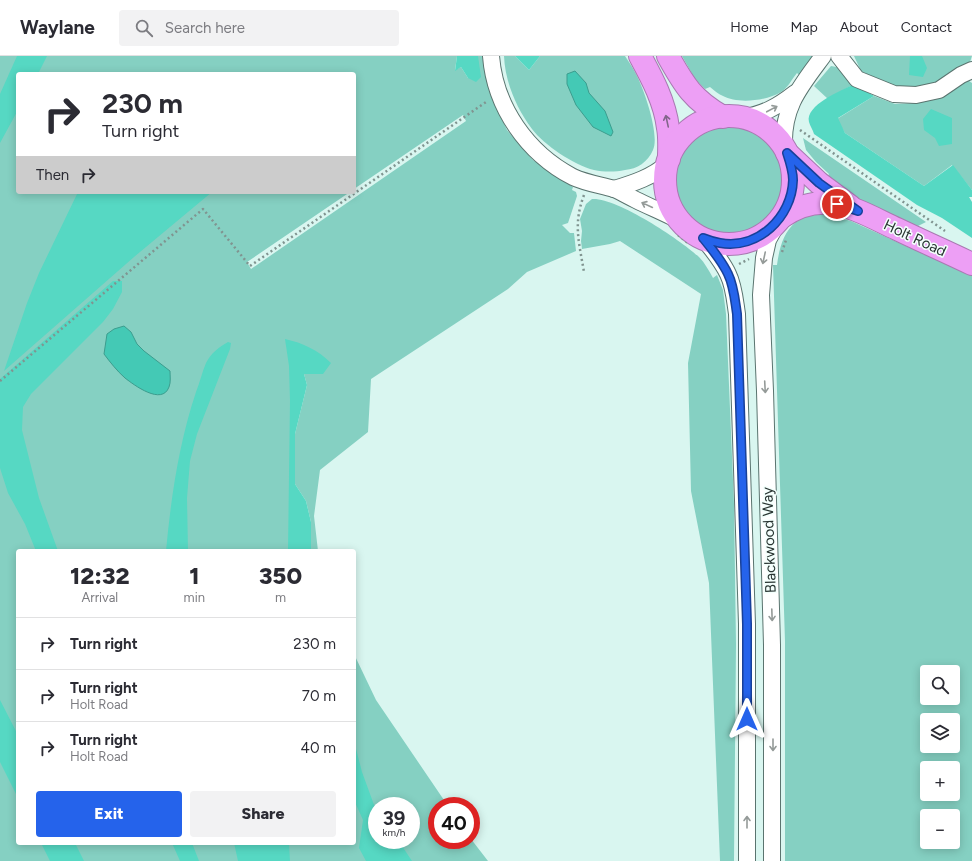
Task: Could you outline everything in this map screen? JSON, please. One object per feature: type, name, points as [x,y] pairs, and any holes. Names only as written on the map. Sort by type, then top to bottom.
[{"type":"highway","points":[[640,56],[661,97],[665,112],[668,128],[668,162]]},
{"type":"highway","points":[[668,56],[691,94],[702,104],[732,117],[761,125],[775,136],[786,151],[792,168],[793,180],[791,195],[783,224],[754,239],[739,243],[721,244],[696,241],[690,230],[677,226],[666,188],[665,176],[668,162],[676,144],[689,130],[705,121],[732,117]]},
{"type":"highway","name":"Holt Road","points":[[786,151],[819,183],[858,211]]},
{"type":"highway","name":"Holt Road","points":[[783,224],[796,209],[817,204],[837,204],[858,211],[972,264]]},
{"type":"street","points":[[491,56],[499,93],[505,110],[517,128],[540,154],[556,167],[574,177],[588,183],[614,189],[677,226]]},
{"type":"street","points":[[786,151],[783,136],[786,118],[798,90],[823,56]]},
{"type":"street","points":[[839,56],[857,79],[894,94],[916,95],[939,90],[961,75],[972,70]]},
{"type":"street","points":[[732,117],[764,113],[798,90]]},
{"type":"street","points":[[614,189],[650,176],[668,162]]},
{"type":"street","name":"Blackwood Way","points":[[772,861],[772,645],[766,399],[761,274],[768,240],[783,224]]},
{"type":"street","name":"Blackwood Way","points":[[696,241],[712,249],[728,274],[734,292],[737,314],[747,624],[747,861]]},
{"type":"path","points":[[356,192],[499,93]]},
{"type":"path","points":[[800,126],[800,131],[946,231]]},
{"type":"path","points":[[584,272],[577,232],[579,209],[588,183]]},
{"type":"path","points":[[0,381],[203,209],[250,266],[354,194]]},
{"type":"path","points":[[781,256],[783,224]]},
{"type":"path","points":[[677,226],[696,241]]},
{"type":"shaded area","points":[[0,56],[457,56],[455,70],[461,67],[468,78],[478,56],[482,56],[491,96],[507,130],[533,160],[573,187],[572,190],[576,192],[577,196],[568,223],[562,225],[570,233],[574,233],[576,251],[527,272],[508,289],[371,379],[368,432],[320,470],[314,516],[318,549],[311,549],[311,522],[306,501],[295,484],[295,434],[307,385],[304,374],[323,374],[294,357],[291,549],[16,549],[16,845],[356,845],[356,658],[376,700],[442,797],[428,797],[428,849],[479,849],[488,861],[0,861]]},
{"type":"shaded area","points":[[17,56],[47,56],[39,72],[16,72],[16,114],[0,143],[0,94]]},
{"type":"shaded area","points":[[457,56],[478,56],[481,77],[476,82],[468,78],[461,67],[455,71]]},
{"type":"shaded area","points":[[504,56],[515,56],[529,70],[540,56],[625,56],[639,81],[647,101],[653,123],[655,143],[651,154],[642,164],[634,168],[610,172],[594,170],[578,164],[560,154],[537,135],[526,121],[512,94]]},
{"type":"shaded area","points":[[515,56],[540,56],[529,70]]},
{"type":"shaded area","points":[[682,56],[816,56],[800,76],[797,73],[783,91],[768,98],[744,101],[719,94],[710,87],[705,89],[695,79]]},
{"type":"shaded area","points":[[854,56],[972,56],[970,62],[918,93],[867,78],[867,74],[861,71]]},
{"type":"shaded area","points":[[910,56],[922,56],[927,68],[923,77],[909,75]]},
{"type":"shaded area","points":[[831,66],[842,68],[854,84],[828,99],[814,86]]},
{"type":"shaded area","points":[[575,71],[586,83],[589,93],[605,111],[613,132],[611,136],[593,127],[576,105],[567,84],[567,74]]},
{"type":"shaded area","points":[[966,79],[972,83],[972,190],[952,165],[924,186],[845,133],[837,119],[874,96],[895,104],[918,103],[940,96]]},
{"type":"shaded area","points":[[854,84],[874,96],[838,118],[845,133],[924,186],[953,165],[972,190],[972,197],[969,197],[972,202],[972,238],[942,218],[917,205],[814,134],[809,122],[809,116],[813,110],[825,99]]},
{"type":"shaded area","points":[[931,109],[952,118],[952,144],[939,146],[935,138],[924,130],[923,119]]},
{"type":"shaded area","points":[[729,127],[750,131],[767,143],[779,160],[783,181],[779,202],[767,219],[750,231],[729,235],[708,231],[691,219],[679,202],[675,181],[679,160],[691,143],[708,131]]},
{"type":"shaded area","points":[[803,138],[926,222],[916,227],[869,206],[827,178],[829,174],[806,150]]},
{"type":"shaded area","points":[[77,194],[210,194],[134,257],[4,371],[27,303],[39,273]]},
{"type":"shaded area","points":[[592,199],[603,200],[632,212],[678,240],[699,257],[713,278],[717,275],[723,290],[726,314],[734,504],[736,644],[734,861],[720,861],[709,583],[691,491],[688,363],[701,294],[620,241],[582,249],[580,219],[586,204]]},
{"type":"shaded area","points":[[824,214],[851,221],[908,247],[972,272],[972,861],[785,861],[785,641],[773,265],[777,265],[782,242],[788,231],[796,222],[802,218]]},
{"type":"shaded area","points":[[113,281],[122,281],[122,292],[113,309],[103,322],[31,394],[23,407],[22,430],[39,498],[57,549],[35,549],[25,524],[8,493],[0,468],[0,379]]},
{"type":"shaded area","points":[[124,326],[131,332],[137,344],[144,351],[170,371],[170,385],[165,392],[160,395],[141,389],[125,378],[104,354],[107,334],[114,329]]},
{"type":"shaded area","points":[[285,339],[310,348],[321,354],[331,363],[323,374],[304,374],[307,385],[295,434],[295,484],[306,501],[311,522],[311,549],[288,549],[289,366]]},
{"type":"shaded area","points":[[228,342],[231,343],[197,434],[190,461],[187,498],[188,549],[166,549],[176,470],[190,411],[206,363],[210,356]]},
{"type":"shaded area","points":[[0,700],[16,731],[16,794],[0,762]]},
{"type":"shaded area","points":[[356,749],[362,772],[371,797],[368,797],[368,849],[404,849],[412,861],[366,861],[359,848],[363,820],[356,804]]},
{"type":"shaded area","points":[[42,845],[76,845],[84,861],[50,861]]},
{"type":"shaded area","points":[[173,845],[193,845],[199,861],[180,861]]},
{"type":"shaded area","points":[[234,845],[289,845],[290,861],[238,861]]},
{"type":"route","points":[[747,719],[747,624],[737,314],[734,292],[728,274],[703,238],[721,244],[739,243],[754,239],[765,233],[778,222],[791,195],[793,180],[792,168],[787,153],[819,183],[858,211],[837,204]]}]
